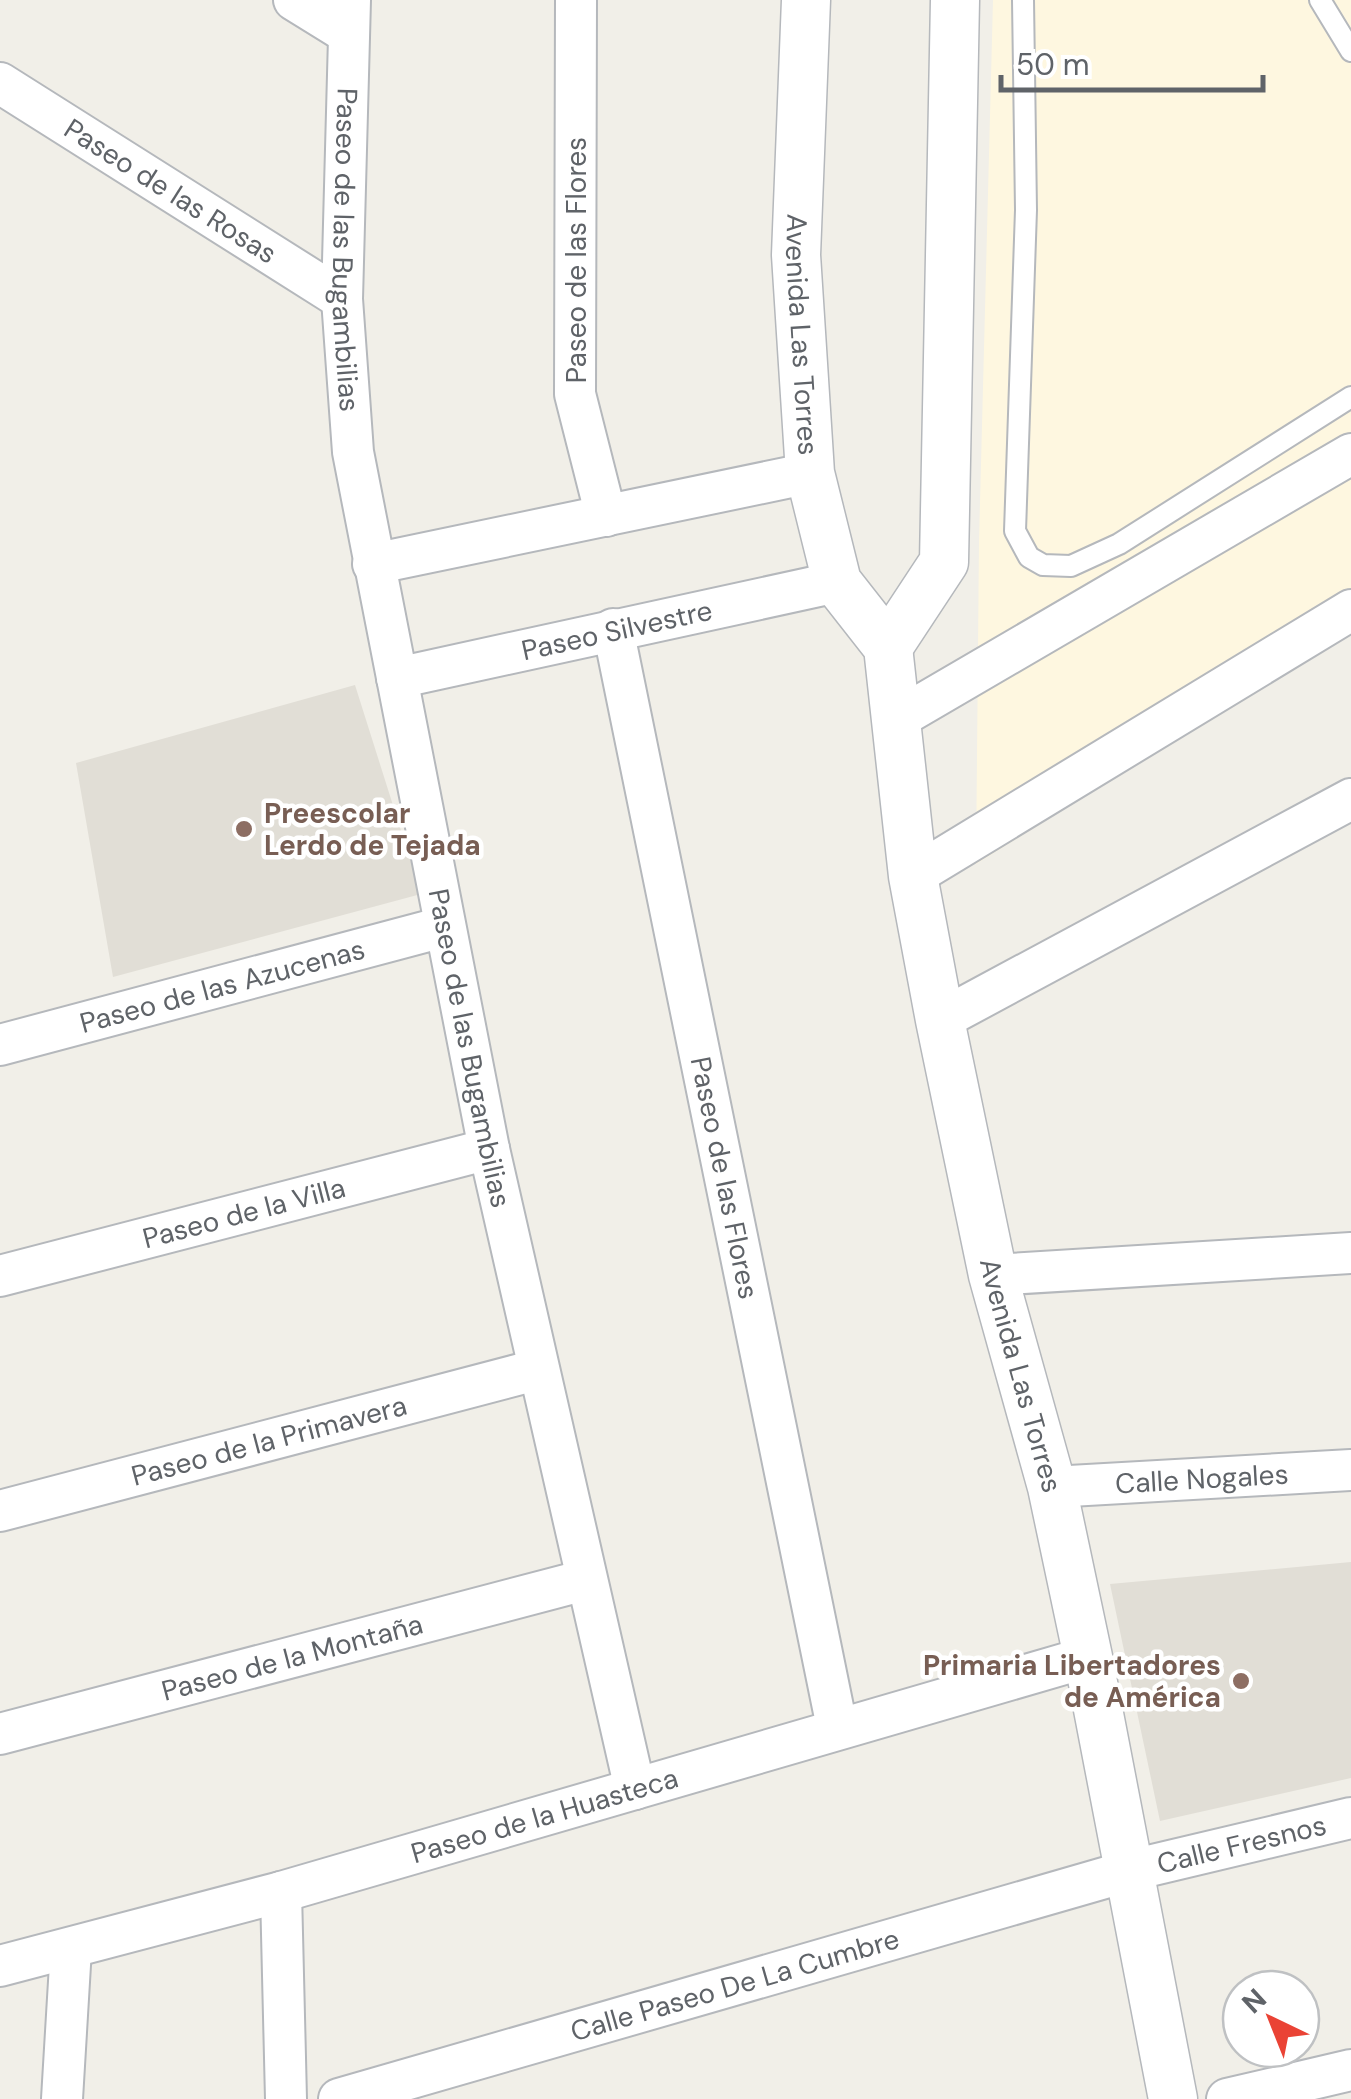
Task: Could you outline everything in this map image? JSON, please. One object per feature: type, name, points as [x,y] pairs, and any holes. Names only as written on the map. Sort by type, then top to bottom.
[{"type":"street","points":[[294,0],[349,17]]},
{"type":"street","name":"Paseo de las Flores","points":[[576,0],[575,394],[606,516]]},
{"type":"street","name":"Avenida Las Torres","points":[[806,0],[796,255],[810,474],[837,582],[888,647],[912,876],[940,1020],[993,1275],[1052,1488],[1132,1870],[1172,2099]]},
{"type":"street","points":[[888,647],[944,562],[954,0]]},
{"type":"street","name":"Paseo de las Bugambilias","points":[[349,17],[342,298],[353,452],[488,1149],[634,1790]]},
{"type":"street","name":"Paseo de las Rosas","points":[[0,83],[342,298]]},
{"type":"street","points":[[897,719],[1351,454]]},
{"type":"street","points":[[372,564],[810,474]]},
{"type":"street","name":"Paseo Silvestre","points":[[397,678],[837,582]]},
{"type":"street","points":[[912,876],[1351,610]]},
{"type":"street","name":"Paseo de las Flores","points":[[614,630],[837,1727]]},
{"type":"street","points":[[940,1020],[1351,799]]},
{"type":"street","name":"Paseo de las Azucenas","points":[[0,1045],[443,927]]},
{"type":"street","name":"Paseo de la Villa","points":[[0,1276],[488,1149]]},
{"type":"street","points":[[993,1275],[1351,1252]]},
{"type":"street","name":"Paseo de la Primavera","points":[[0,1512],[536,1370]]},
{"type":"street","name":"Calle Nogales","points":[[1052,1488],[1351,1470]]},
{"type":"street","name":"Paseo de la Montaña","points":[[0,1734],[586,1580]]},
{"type":"street","name":"Paseo de la Huasteca","points":[[0,1966],[281,1892],[1088,1657]]},
{"type":"street","name":"Calle Fresnos","points":[[1132,1870],[1351,1818]]},
{"type":"street","name":"Calle Paseo De La Cumbre","points":[[339,2099],[1132,1870]]},
{"type":"street","points":[[281,1892],[286,2099]]},
{"type":"street","points":[[62,2099],[72,1948]]},
{"type":"street","points":[[1227,2099],[1351,2070]]},
{"type":"lane","points":[[1023,0],[1026,210],[1014,531],[1021,547],[1043,565],[1071,566],[1119,544],[1351,396]]},
{"type":"lane","points":[[1320,0],[1351,51]]},
{"type":"shaded area","points":[[993,0],[1351,0],[1351,631],[976,864],[979,542]]},
{"type":"shaded area","name":"Preescolar Lerdo de Tejada","points":[[355,685],[421,894],[113,977],[76,763]]},
{"type":"shaded area","name":"Primaria Libertadores de América","points":[[1351,1562],[1351,1778],[1160,1821],[1110,1584]]},
{"type":"place","name":"Preescolar Lerdo de Tejada","points":[[244,829]]},
{"type":"place","name":"Primaria Libertadores de América","points":[[1241,1681]]}]
